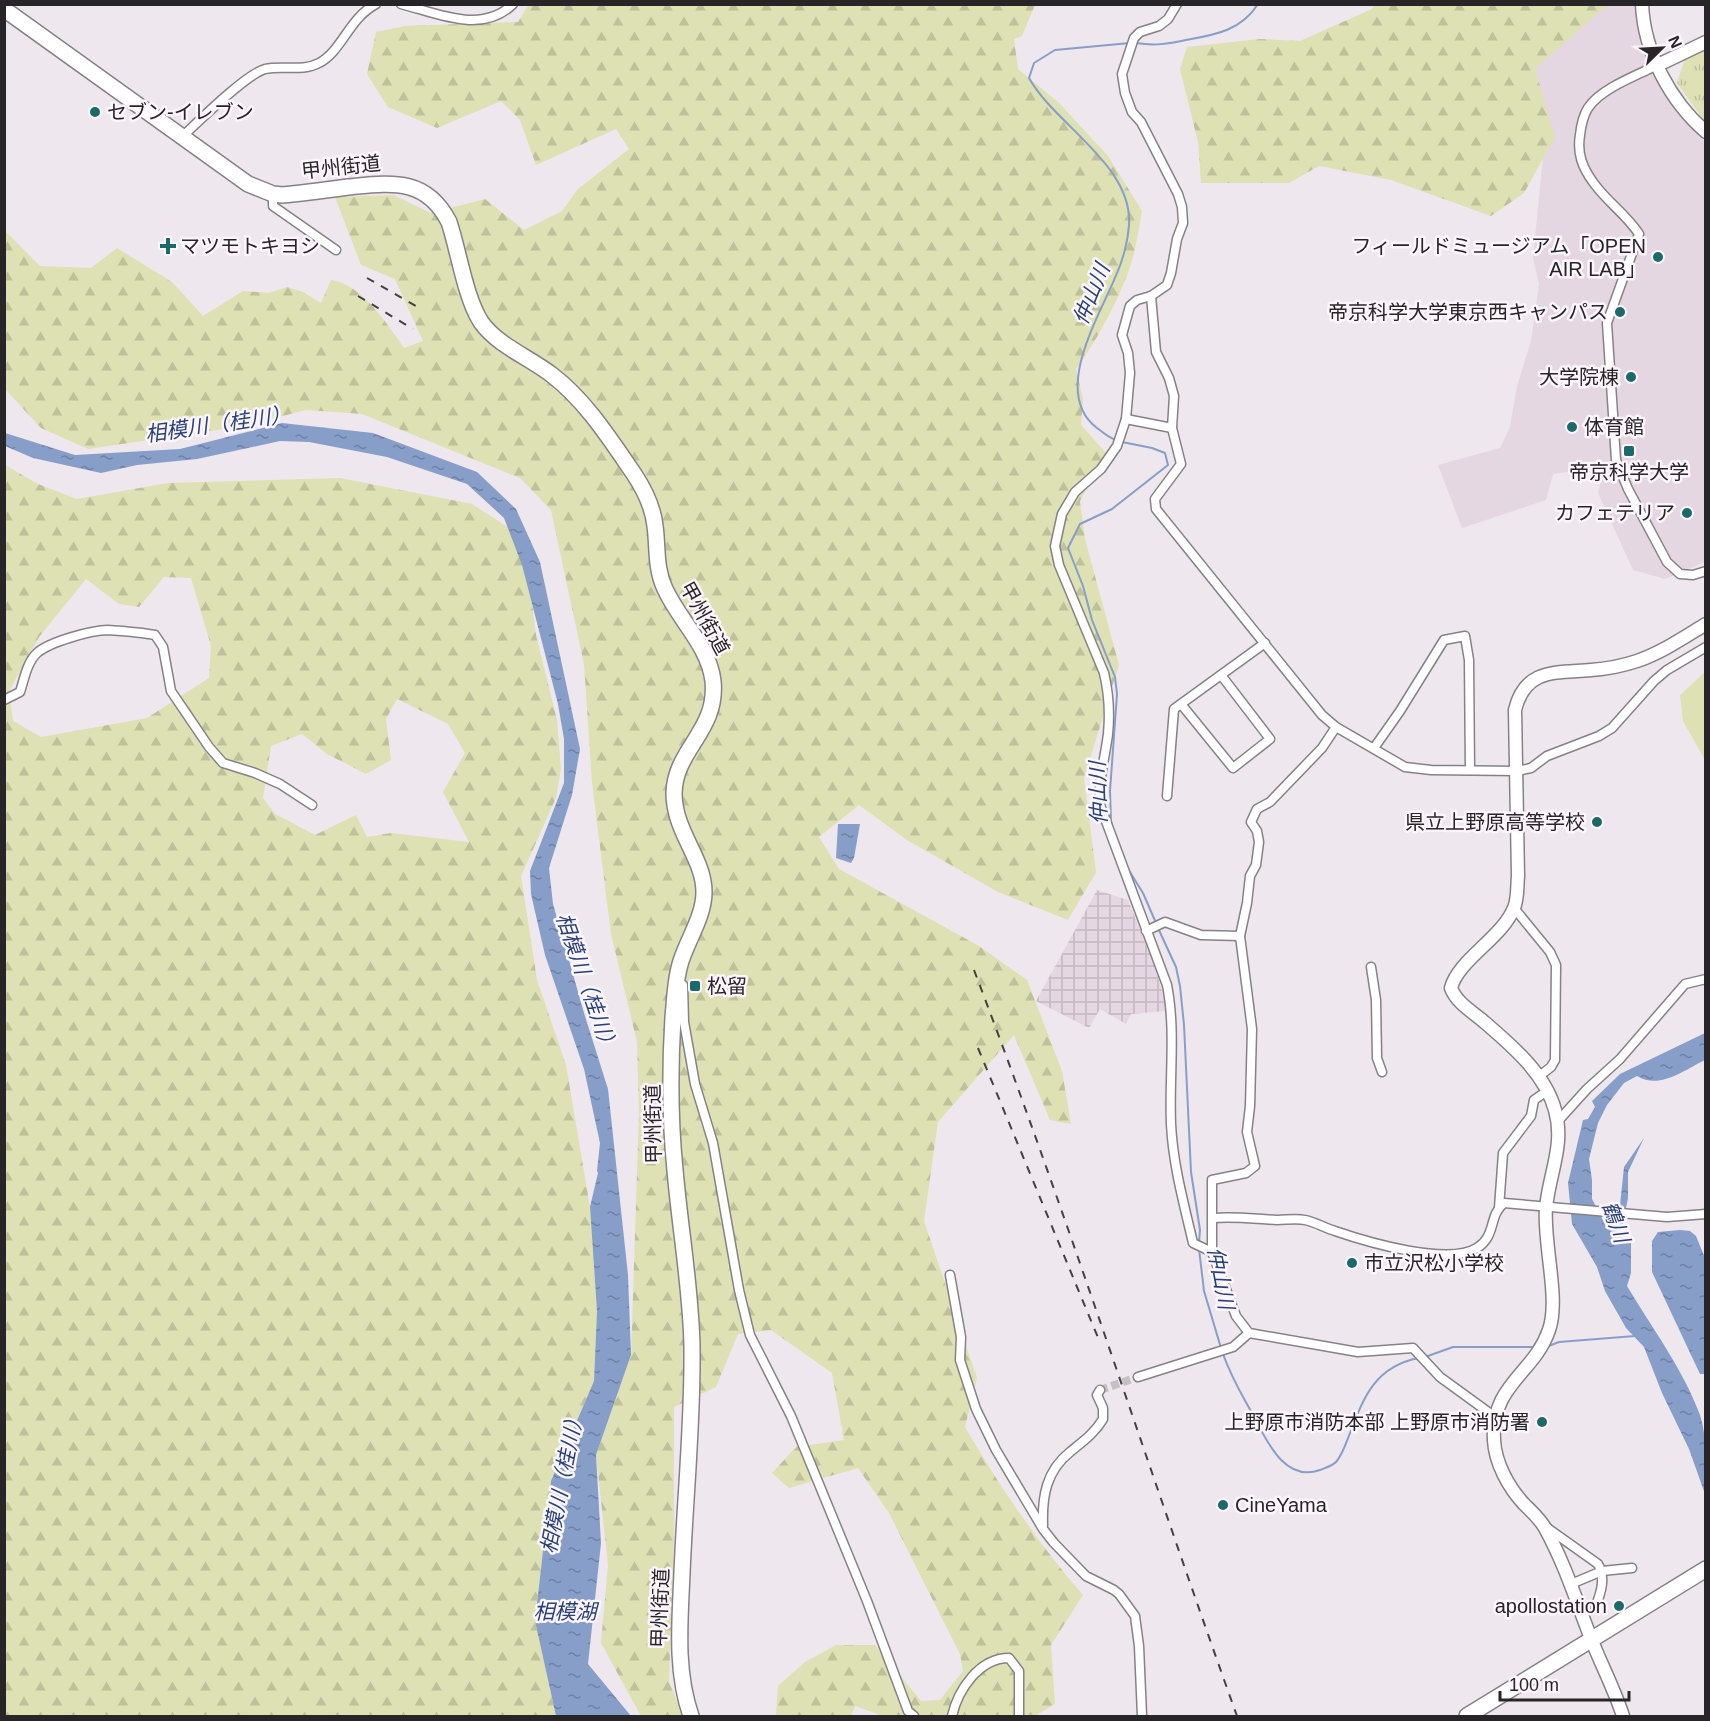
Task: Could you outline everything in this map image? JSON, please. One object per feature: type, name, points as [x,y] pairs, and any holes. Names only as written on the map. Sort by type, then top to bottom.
[{"type":"highway","name":"甲州街道","points":[[4,9],[248,184],[273,194],[282,195],[392,183],[414,188],[434,200],[443,210],[449,222],[472,304],[485,327],[551,374],[579,398],[646,494],[655,523],[660,578],[666,592],[700,646],[712,678],[712,704],[708,721],[682,762],[675,785],[677,817],[702,874],[704,898],[676,979],[673,1022],[674,1164],[692,1352],[680,1622],[680,1662],[691,1716]]},
{"type":"highway","points":[[1467,1716],[1486,1712],[1592,1640],[1706,1569]]},
{"type":"street","points":[[183,136],[250,76],[264,70],[309,67],[321,63],[366,9],[376,4]]},
{"type":"street","points":[[400,4],[472,22],[496,16],[513,4]]},
{"type":"street","points":[[1177,4],[1159,26],[1140,32],[1134,38],[1122,74],[1125,93],[1132,112],[1141,122],[1178,194],[1183,223],[1177,239],[1167,285],[1130,306],[1122,336],[1128,353],[1130,373],[1126,419],[1117,446],[1101,469],[1075,492],[1062,514],[1055,546],[1059,565],[1104,673],[1109,711],[1108,733],[1100,778],[1100,805],[1164,975],[1171,1006],[1173,1150],[1193,1243],[1212,1252]]},
{"type":"street","points":[[1642,4],[1643,21],[1658,65],[1682,107],[1706,132]]},
{"type":"street","points":[[1706,42],[1607,91],[1588,108],[1582,125],[1579,146],[1582,165],[1594,184],[1639,234],[1607,323],[1616,460],[1628,489],[1667,562],[1680,574],[1693,575],[1706,571]]},
{"type":"street","points":[[273,194],[273,206],[336,250]]},
{"type":"street","points":[[1151,296],[1156,352],[1169,378],[1174,396],[1172,428],[1181,464],[1155,499],[1156,509],[1322,715],[1336,727],[1405,767],[1431,770],[1517,771],[1531,768],[1547,756],[1599,736],[1612,728],[1654,681],[1667,670],[1706,647]]},
{"type":"street","points":[[1126,419],[1172,428]]},
{"type":"street","points":[[1595,1608],[1602,1582],[1602,1571],[1598,1564],[1544,1526],[1516,1496],[1502,1472],[1496,1456],[1494,1440],[1495,1417],[1511,1383],[1536,1356],[1549,1330],[1552,1313],[1552,1208],[1558,1150],[1558,1121],[1553,1101],[1538,1077],[1508,1042],[1457,999],[1451,988],[1456,975],[1505,924],[1514,908],[1518,876],[1515,710],[1520,693],[1539,676],[1547,673],[1593,670],[1637,661],[1674,644],[1706,624]]},
{"type":"street","points":[[4,700],[20,692],[31,662],[37,653],[50,645],[106,630],[155,635],[163,647],[171,691],[209,747],[223,763],[255,772],[280,784],[312,805]]},
{"type":"street","points":[[1374,748],[1444,640],[1465,636],[1469,660],[1470,770]]},
{"type":"street","points":[[1167,796],[1174,709],[1265,643]]},
{"type":"street","points":[[1181,704],[1233,768],[1270,740],[1221,675]]},
{"type":"street","points":[[1336,727],[1322,748],[1270,802],[1257,809],[1251,822],[1257,831],[1259,842],[1256,865],[1250,876],[1240,936],[1252,1029],[1247,1132],[1255,1166],[1246,1173],[1212,1180],[1212,1252],[1236,1316],[1249,1333],[1358,1353],[1413,1348],[1440,1377],[1495,1417]]},
{"type":"street","points":[[1514,908],[1550,952],[1556,965],[1555,1060],[1551,1067],[1538,1077]]},
{"type":"street","points":[[1146,931],[1165,922],[1201,935],[1240,936]]},
{"type":"street","points":[[1371,968],[1376,1000],[1377,1058],[1382,1072]]},
{"type":"street","points":[[676,979],[683,985],[684,1022],[695,1084],[713,1143],[739,1290],[750,1335],[791,1416],[867,1601],[908,1711],[914,1716]]},
{"type":"street","points":[[1558,1121],[1587,1089],[1620,1059],[1685,984],[1706,979]]},
{"type":"street","points":[[1498,1208],[1503,1153],[1531,1116],[1534,1100],[1547,1091]]},
{"type":"street","points":[[1213,1218],[1238,1216],[1304,1220],[1388,1247],[1445,1256],[1470,1251],[1490,1237],[1496,1210],[1504,1203],[1666,1217],[1706,1214]]},
{"type":"street","points":[[950,1275],[961,1337],[960,1360],[976,1409],[996,1450],[1043,1529],[1076,1568],[1086,1576],[1114,1590],[1135,1616],[1139,1646],[1142,1716]]},
{"type":"street","points":[[1138,1377],[1233,1347],[1249,1333]]},
{"type":"street","points":[[1043,1529],[1044,1494],[1055,1469],[1061,1460],[1088,1437],[1104,1419],[1103,1408],[1097,1395],[1100,1390]]},
{"type":"street","points":[[1544,1526],[1571,1584],[1623,1716]]},
{"type":"street","points":[[1571,1584],[1602,1571],[1632,1568]]},
{"type":"street","points":[[952,1716],[955,1699],[970,1679],[997,1658],[1009,1658],[1019,1671],[1019,1716]]},
{"type":"shaded area","name":"帝京科学大学東京西キャンパス","points":[[1593,5],[1634,5],[1647,57],[1661,88],[1678,114],[1705,142],[1705,562],[1665,579],[1633,570],[1598,493],[1602,476],[1589,465],[1575,471],[1553,474],[1546,500],[1462,528],[1438,465],[1500,448],[1510,427],[1517,386],[1531,341],[1539,284],[1533,258],[1545,137],[1524,61]]},
{"type":"shaded area","points":[[1097,890],[1128,900],[1155,967],[1164,998],[1165,1011],[1131,1014],[1126,1024],[1100,1009],[1089,1028],[1036,1001]]},
{"type":"green space","points":[[529,4],[1035,5],[1022,36],[1014,39],[1018,69],[1059,103],[1108,156],[1142,211],[1129,271],[1101,330],[1076,369],[1083,399],[1081,425],[1106,453],[1080,501],[1085,539],[1119,665],[1084,778],[1096,872],[1068,920],[998,892],[907,840],[859,805],[819,837],[839,869],[979,946],[1027,980],[1062,1071],[1071,1124],[1050,1120],[1014,1035],[938,1122],[924,1221],[977,1378],[965,1427],[1020,1514],[1083,1595],[1051,1645],[1055,1704],[1035,1716],[883,1716],[855,1706],[851,1716],[776,1716],[778,1686],[805,1662],[836,1645],[875,1645],[921,1701],[940,1700],[963,1671],[960,1654],[889,1513],[858,1468],[789,1488],[772,1473],[796,1447],[844,1440],[832,1373],[771,1330],[738,1334],[716,1387],[674,1407],[674,1536],[669,1681],[683,1716],[641,1716],[601,1643],[608,1565],[596,1455],[631,1355],[639,1113],[637,1042],[611,934],[592,782],[584,664],[551,510],[520,478],[362,414],[306,410],[244,426],[88,449],[41,428],[5,389],[5,231],[40,266],[91,268],[117,248],[172,282],[203,316],[243,291],[269,293],[287,287],[303,292],[321,303],[331,280],[353,289],[373,306],[404,348],[423,341],[395,279],[361,265],[335,197],[393,195],[431,213],[485,199],[524,230],[562,211],[578,189],[629,149],[616,129],[536,165],[520,120],[501,101],[437,128],[388,107],[367,74],[376,32],[405,26],[518,22]]},
{"type":"green space","points":[[1374,5],[1607,5],[1535,69],[1555,137],[1524,193],[1491,216],[1391,180],[1319,166],[1289,183],[1201,183],[1198,142],[1180,69],[1187,47],[1260,39],[1300,41],[1372,9]]},
{"type":"green space","points":[[1705,42],[1705,122],[1677,83],[1688,49]]},
{"type":"green space","points":[[5,465],[38,484],[77,499],[168,483],[340,478],[472,504],[509,528],[527,564],[536,635],[557,720],[561,769],[556,798],[521,876],[537,980],[566,1065],[590,1207],[597,1311],[594,1381],[551,1481],[535,1621],[556,1716],[5,1716]],"holes":[[[164,577],[191,578],[211,646],[209,678],[147,718],[41,737],[13,721],[9,691],[39,637],[86,579],[119,604],[139,607]],[[397,699],[448,724],[465,753],[443,792],[469,842],[391,833],[367,837],[356,815],[315,835],[275,814],[263,798],[271,746],[302,734],[327,754],[366,774],[391,760],[386,719]]]},
{"type":"green space","points":[[1705,672],[1705,760],[1683,721],[1680,695]]},
{"type":"water","points":[[282,423],[373,433],[477,472],[516,509],[540,562],[580,749],[572,795],[549,868],[553,904],[608,1089],[628,1275],[631,1355],[596,1455],[601,1543],[588,1664],[631,1716],[556,1716],[535,1621],[551,1481],[594,1381],[597,1311],[590,1207],[598,1173],[600,1143],[584,1069],[545,955],[531,894],[530,871],[564,783],[564,739],[558,704],[522,565],[504,518],[467,484],[387,457],[309,442],[280,441],[197,459],[137,465],[101,473],[33,458],[5,446],[5,433],[75,455],[180,449]]},
{"type":"water","points":[[838,824],[860,824],[851,863],[836,858]]},
{"type":"water","points":[[1705,1033],[1705,1060],[1663,1080],[1646,1080],[1637,1076],[1624,1083],[1607,1105],[1598,1123],[1589,1159],[1592,1199],[1606,1226],[1618,1224],[1624,1167],[1644,1138],[1628,1172],[1628,1198],[1622,1228],[1623,1240],[1631,1243],[1631,1273],[1627,1286],[1676,1365],[1700,1415],[1705,1444],[1705,1494],[1689,1449],[1662,1393],[1644,1347],[1626,1328],[1605,1291],[1597,1267],[1572,1224],[1568,1183],[1583,1120],[1588,1119],[1595,1107],[1592,1101],[1620,1074]]},
{"type":"water","points":[[1690,1231],[1696,1236],[1705,1258],[1705,1374],[1700,1374],[1652,1272],[1652,1241],[1658,1232]]},
{"type":"waterway","name":"仲山川","points":[[1136,43],[1167,43],[1217,34],[1244,20],[1258,4]]},
{"type":"waterway","name":"仲山川","points":[[1116,440],[1097,428],[1084,413],[1078,394],[1078,374],[1091,331],[1123,256],[1129,225],[1127,203],[1119,183],[1106,165],[1056,112],[1029,78],[1034,63],[1055,50],[1130,43]]},
{"type":"waterway","name":"仲山川","points":[[1114,834],[1110,791],[1117,694],[1115,677],[1092,620],[1083,586],[1068,548],[1080,524],[1112,509],[1168,465],[1165,453],[1122,442]]},
{"type":"waterway","name":"仲山川","points":[[1128,869],[1143,893],[1156,923]]},
{"type":"waterway","name":"仲山川","points":[[1158,928],[1176,967],[1180,986],[1191,1172],[1200,1230],[1199,1243]]},
{"type":"waterway","name":"仲山川","points":[[1199,1249],[1204,1291],[1221,1348]]},
{"type":"waterway","name":"仲山川","points":[[1546,1347],[1559,1342],[1635,1336]]},
{"type":"waterway","name":"仲山川","points":[[1425,1357],[1453,1347],[1534,1347]]},
{"type":"waterway","name":"仲山川","points":[[1223,1354],[1237,1386],[1270,1446],[1286,1465],[1307,1472],[1328,1467],[1338,1459],[1367,1395],[1382,1375],[1404,1362],[1419,1358]]},
{"type":"tunnel","points":[[1100,1390],[1138,1377]]},
{"type":"railway","points":[[367,278],[416,306]]},
{"type":"railway","points":[[358,296],[413,329]]},
{"type":"railway","points":[[974,970],[1075,1249],[1237,1716]]},
{"type":"railway","points":[[978,1048],[1099,1340]]},
{"type":"place","name":"セブン-イレブン","points":[[95,112]]},
{"type":"place","name":"マツモトキヨシ","points":[[168,246]]},
{"type":"place","name":"フィールドミュージアム「OPEN AIR LAB」","points":[[1658,257]]},
{"type":"place","name":"帝京科学大学東京西キャンパス","points":[[1620,312]]},
{"type":"place","name":"大学院棟","points":[[1631,377]]},
{"type":"place","name":"体育館","points":[[1572,427]]},
{"type":"place","name":"帝京科学大学","points":[[1629,451]]},
{"type":"place","name":"カフェテリア","points":[[1687,513]]},
{"type":"place","name":"県立上野原高等学校","points":[[1597,822]]},
{"type":"place","name":"松留","points":[[695,986]]},
{"type":"place","name":"市立沢松小学校","points":[[1352,1263]]},
{"type":"place","name":"上野原市消防本部 上野原市消防署","points":[[1542,1422]]},
{"type":"place","name":"CineYama","points":[[1223,1505]]},
{"type":"place","name":"apollostation","points":[[1619,1606]]},
{"type":"water label","name":"相模川（桂川）","points":[[218,424]]},
{"type":"water label","name":"相模川（桂川）","points":[[587,983]]},
{"type":"water label","name":"鶴川","points":[[1616,1222]]},
{"type":"water label","name":"相模川（桂川）","points":[[562,1481]]},
{"type":"water label","name":"相模湖","points":[[565,1611]]}]
